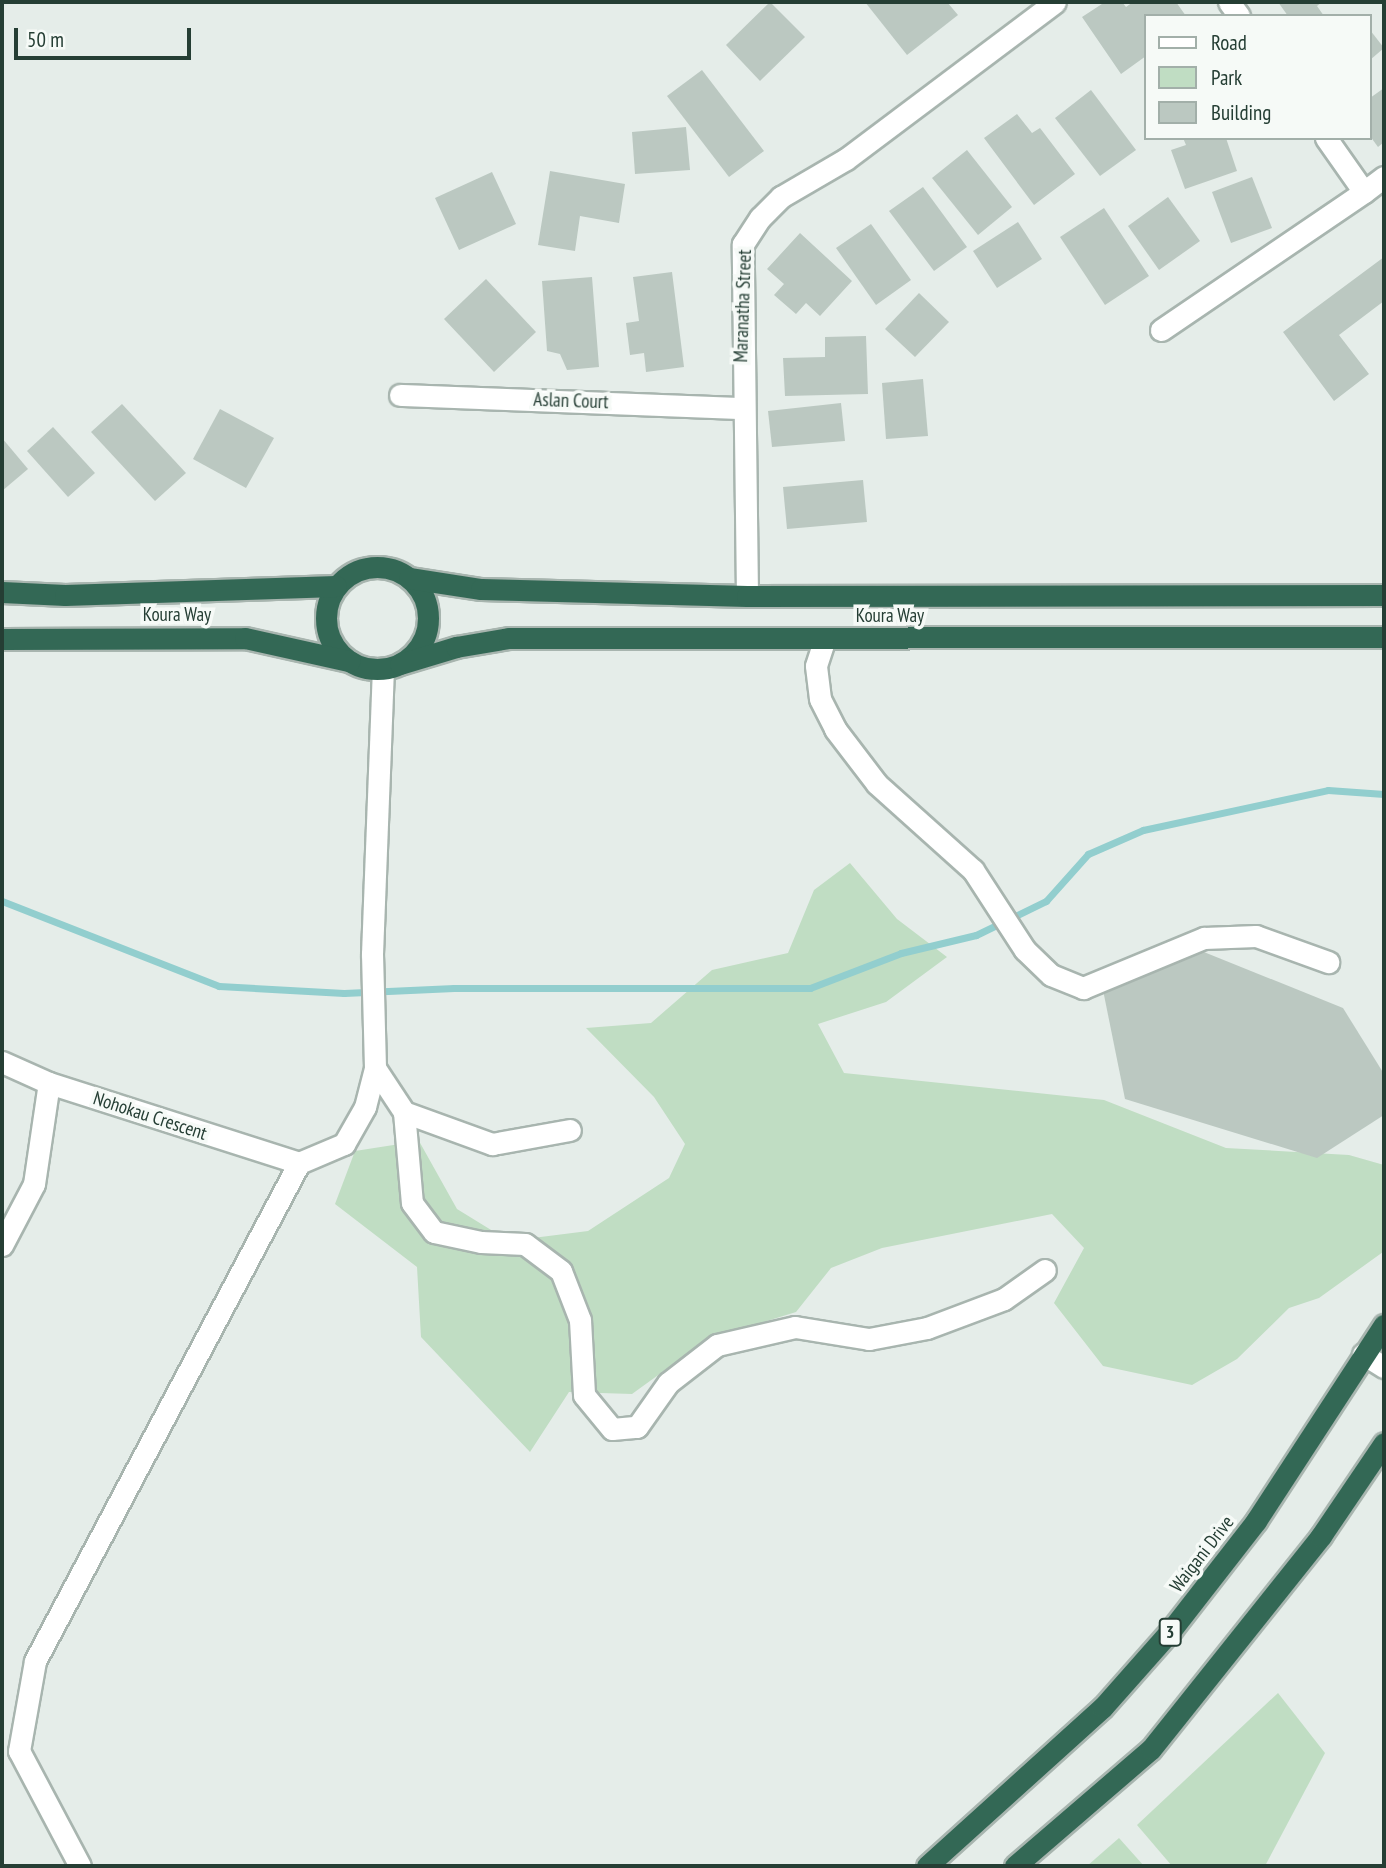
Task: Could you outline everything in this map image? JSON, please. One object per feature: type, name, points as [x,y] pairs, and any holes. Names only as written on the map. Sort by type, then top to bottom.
[{"type":"highway","points":[[377,566],[409,578],[427,605],[428,623],[414,654],[391,666],[349,661],[328,634],[328,601],[336,586],[355,572],[377,566]]},
{"type":"highway","name":"Koura Way","points":[[409,578],[481,589],[747,596],[1384,595]]},
{"type":"highway","name":"Koura Way","points":[[2,592],[65,595],[336,586]]},
{"type":"highway","name":"Koura Way","points":[[391,666],[509,638],[1384,636]]},
{"type":"highway","name":"Koura Way","points":[[2,639],[245,638],[349,661]]},
{"type":"highway","name":"Waigani Drive","points":[[927,1866],[1103,1707],[1172,1629],[1256,1521],[1384,1325]]},
{"type":"highway","points":[[1015,1866],[1151,1749],[1296,1569],[1384,1443]]},
{"type":"street","name":"Maranatha Street","points":[[747,596],[741,408],[743,244],[760,218],[781,197],[806,186],[920,106],[1055,2]]},
{"type":"street","points":[[1326,140],[1364,192]]},
{"type":"street","points":[[1161,330],[1384,177]]},
{"type":"street","name":"Aslan Court","points":[[400,395],[741,408]]},
{"type":"street","points":[[825,638],[816,666],[820,699],[835,729],[877,784],[974,870],[1036,964],[1083,988],[1204,938],[1256,936],[1328,962]]},
{"type":"street","points":[[80,1866],[19,1751],[35,1661],[299,1163],[344,1144],[365,1107],[375,1068],[372,954],[391,666]]},
{"type":"street","name":"Nohokau Crescent","points":[[2,1062],[49,1083],[299,1163]]},
{"type":"street","points":[[375,1068],[404,1112],[412,1203],[435,1231],[526,1244],[561,1271],[580,1320],[583,1395],[612,1429],[638,1427],[668,1383],[718,1345],[795,1327],[869,1339],[927,1328],[1004,1299],[1045,1270]]},
{"type":"street","points":[[2,1245],[34,1184],[49,1083]]},
{"type":"street","points":[[404,1112],[492,1144],[570,1130]]},
{"type":"street","points":[[1363,1354],[1384,1367]]},
{"type":"green space","points":[[850,863],[897,919],[947,957],[886,1002],[818,1024],[844,1073],[1104,1100],[1226,1148],[1349,1155],[1384,1165],[1383,1252],[1319,1298],[1289,1308],[1237,1359],[1192,1385],[1103,1366],[1054,1303],[1084,1248],[1052,1214],[882,1248],[831,1268],[796,1312],[708,1339],[632,1394],[569,1392],[530,1452],[421,1337],[417,1267],[335,1204],[355,1151],[419,1141],[457,1209],[509,1241],[588,1231],[669,1178],[685,1144],[654,1097],[586,1028],[651,1023],[712,970],[788,953],[814,890]]},
{"type":"green space","points":[[1278,1693],[1325,1753],[1265,1866],[1172,1866],[1137,1825]]},
{"type":"green space","points":[[1119,1838],[1144,1866],[1087,1866]]},
{"type":"building","points":[[770,2],[805,37],[760,81],[726,45]]},
{"type":"building","points":[[865,2],[947,2],[958,15],[907,55]]},
{"type":"building","points":[[1105,2],[1122,2],[1126,7],[1133,2],[1176,2],[1185,14],[1144,14],[1144,57],[1121,74],[1082,17]]},
{"type":"building","points":[[1278,2],[1322,2],[1317,6],[1323,14],[1287,14]]},
{"type":"building","points":[[1372,33],[1384,48],[1372,58]]},
{"type":"building","points":[[702,70],[764,151],[729,177],[667,96]]},
{"type":"building","points":[[1384,88],[1384,142],[1378,147],[1372,139],[1372,97]]},
{"type":"building","points":[[1091,90],[1136,150],[1100,176],[1055,118]]},
{"type":"building","points":[[1017,114],[1032,133],[1040,128],[1075,174],[1034,205],[984,138]]},
{"type":"building","points":[[686,127],[690,170],[635,174],[632,132]]},
{"type":"building","points":[[1184,140],[1227,140],[1237,171],[1185,189],[1171,150],[1186,145]]},
{"type":"building","points":[[967,150],[1012,207],[978,235],[932,178]]},
{"type":"building","points":[[550,171],[625,184],[619,223],[580,216],[575,251],[538,245]]},
{"type":"building","points":[[492,172],[516,224],[459,250],[435,198]]},
{"type":"building","points":[[1252,177],[1272,228],[1231,243],[1212,192]]},
{"type":"building","points":[[923,187],[967,247],[934,271],[889,211]]},
{"type":"building","points":[[1168,197],[1200,241],[1159,270],[1128,226]]},
{"type":"building","points":[[1104,208],[1149,276],[1105,305],[1060,237]]},
{"type":"building","points":[[1018,222],[1042,259],[997,288],[973,251]]},
{"type":"building","points":[[871,224],[911,280],[876,305],[836,248]]},
{"type":"building","points":[[800,233],[852,281],[820,316],[806,303],[796,314],[774,295],[784,284],[767,269]]},
{"type":"building","points":[[1384,257],[1384,301],[1339,335],[1369,374],[1334,401],[1283,332]]},
{"type":"building","points":[[672,272],[684,367],[646,372],[644,353],[630,355],[626,323],[639,321],[633,277]]},
{"type":"building","points":[[592,277],[599,367],[567,370],[560,354],[547,351],[542,281]]},
{"type":"building","points":[[486,279],[536,332],[494,372],[444,319]]},
{"type":"building","points":[[919,293],[949,322],[915,357],[885,329]]},
{"type":"building","points":[[866,336],[868,394],[785,396],[783,358],[825,357],[825,337]]},
{"type":"building","points":[[923,379],[928,436],[886,439],[882,383]]},
{"type":"building","points":[[841,403],[845,441],[772,447],[768,411]]},
{"type":"building","points":[[122,404],[186,473],[155,501],[91,432]]},
{"type":"building","points":[[220,409],[274,438],[246,488],[193,459]]},
{"type":"building","points":[[53,427],[95,473],[68,497],[27,451]]},
{"type":"building","points":[[2,438],[28,469],[2,491]]},
{"type":"building","points":[[863,480],[867,522],[787,529],[783,487]]},
{"type":"building","points":[[1189,946],[1343,1008],[1384,1074],[1384,1115],[1317,1158],[1125,1099],[1103,990]]},
{"type":"waterway","points":[[2,901],[219,986],[344,993],[454,988],[810,988],[901,953],[976,935],[1046,901],[1088,854],[1143,830],[1328,790],[1384,794]]}]
